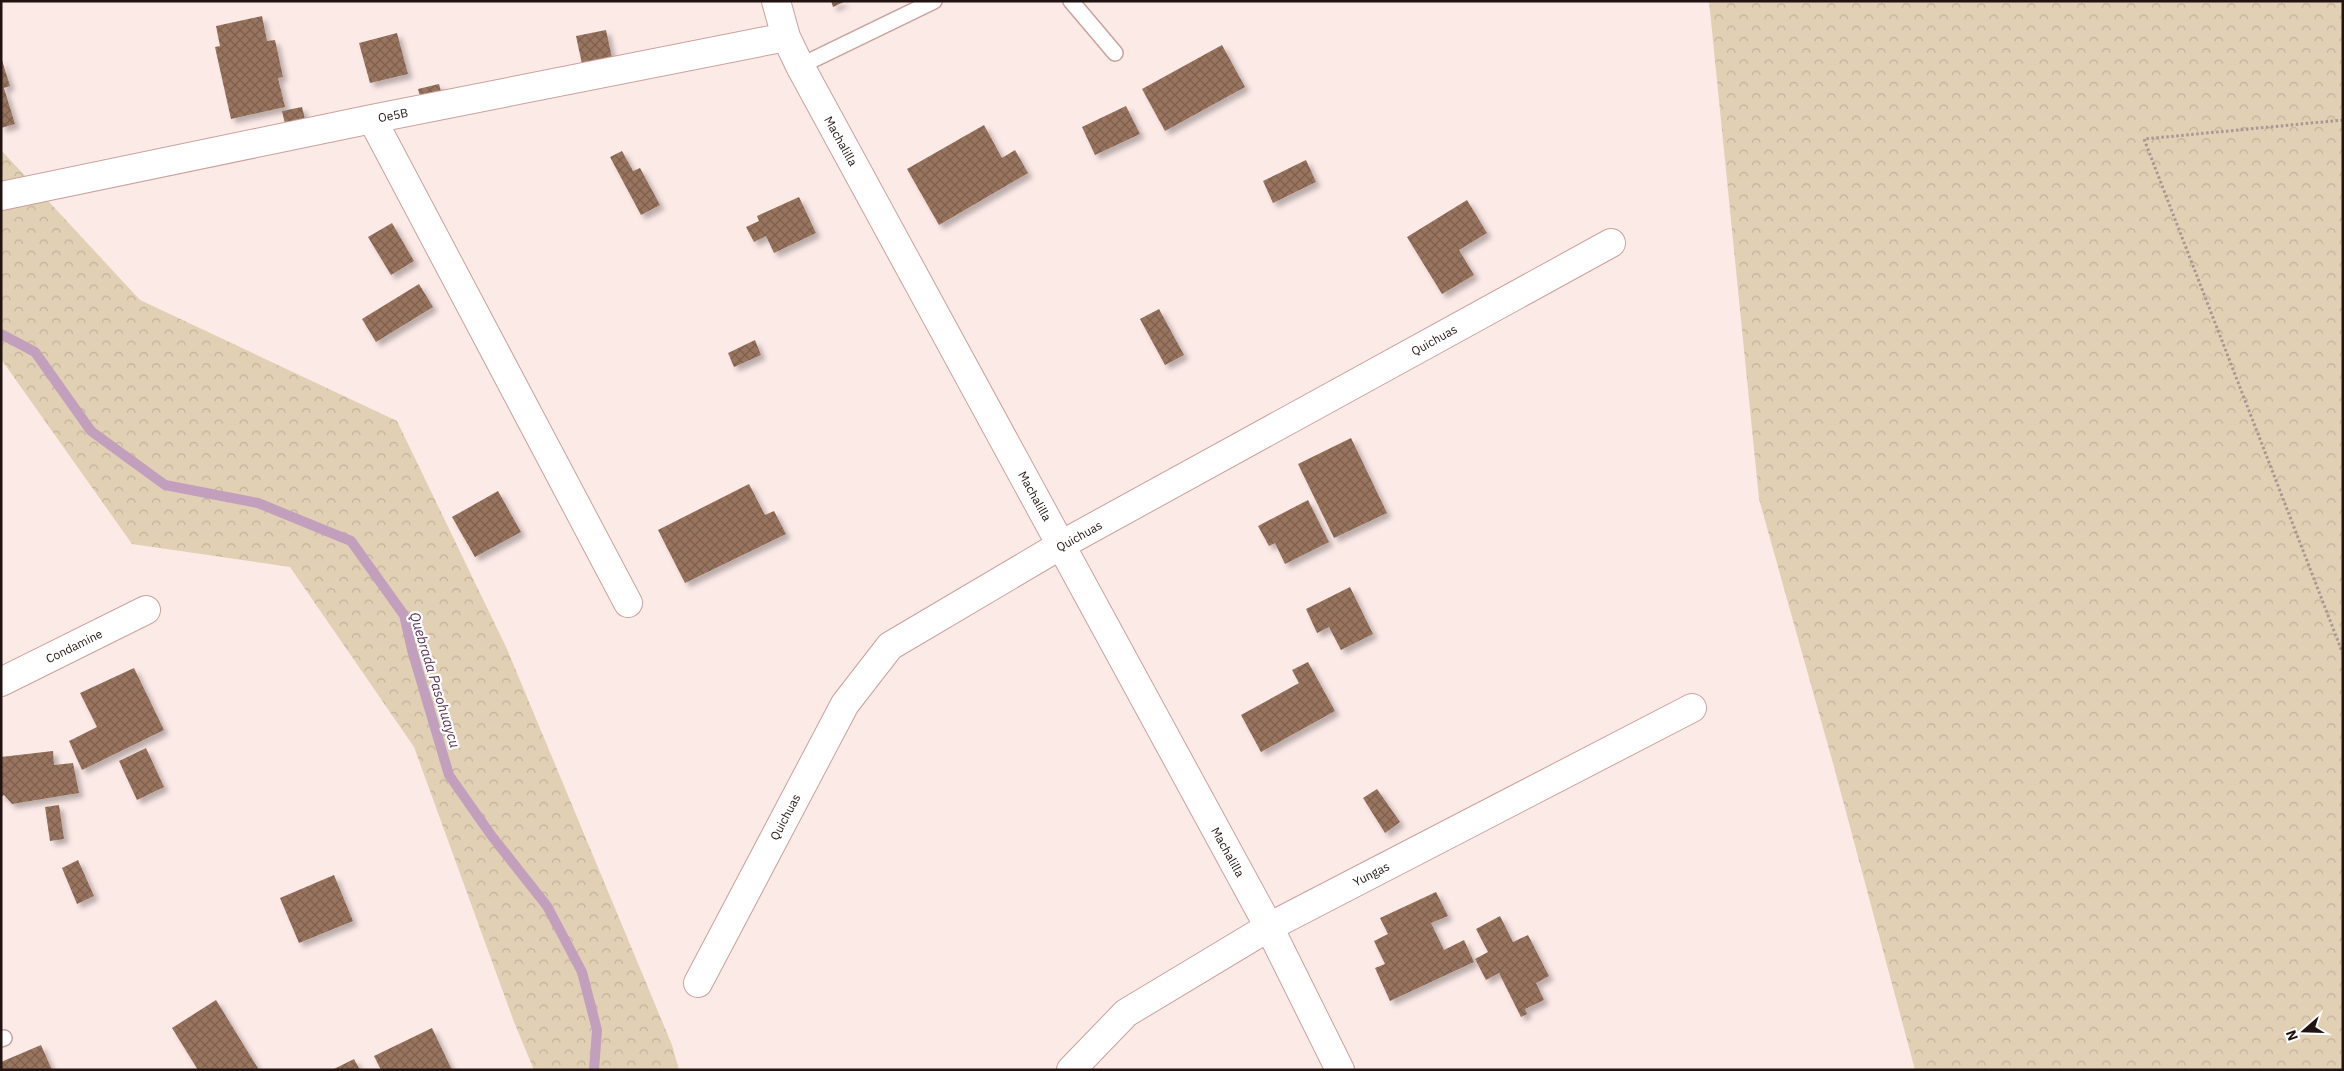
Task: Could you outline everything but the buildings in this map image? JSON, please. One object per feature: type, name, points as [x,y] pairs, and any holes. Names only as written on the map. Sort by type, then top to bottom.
[{"type":"street","name":"Machalilla","points":[[776,1],[786,37],[800,66],[1269,927],[1340,1070]]},
{"type":"street","name":"Oe5B","points":[[1,196],[372,119],[786,37]]},
{"type":"street","points":[[372,119],[628,604]]},
{"type":"street","name":"Quichuas","points":[[698,983],[844,704],[890,646],[1062,545],[1611,242]]},
{"type":"street","name":"Condamine","points":[[1,682],[146,610]]},
{"type":"street","name":"Yungas","points":[[1071,1070],[1126,1013],[1269,927],[1692,708]]},
{"type":"lane","points":[[800,66],[934,1]]},
{"type":"lane","points":[[1071,1],[1115,53]]},
{"type":"path","points":[[2343,120],[2144,139],[2343,654]]},
{"type":"green space","points":[[1709,1],[2343,1],[2343,1070],[1915,1070],[1834,767],[1759,499]]},
{"type":"green space","points":[[1,150],[140,300],[397,421],[507,649],[672,1045],[679,1070],[534,1070],[514,1022],[414,747],[290,567],[132,544],[1,359]]},
{"type":"waterway","name":"Quebrada Pasohuaycu","points":[[1,334],[35,352],[91,431],[165,485],[258,503],[351,541],[404,615],[412,650],[449,775],[491,835],[547,906],[582,972],[597,1030],[594,1070]]}]
